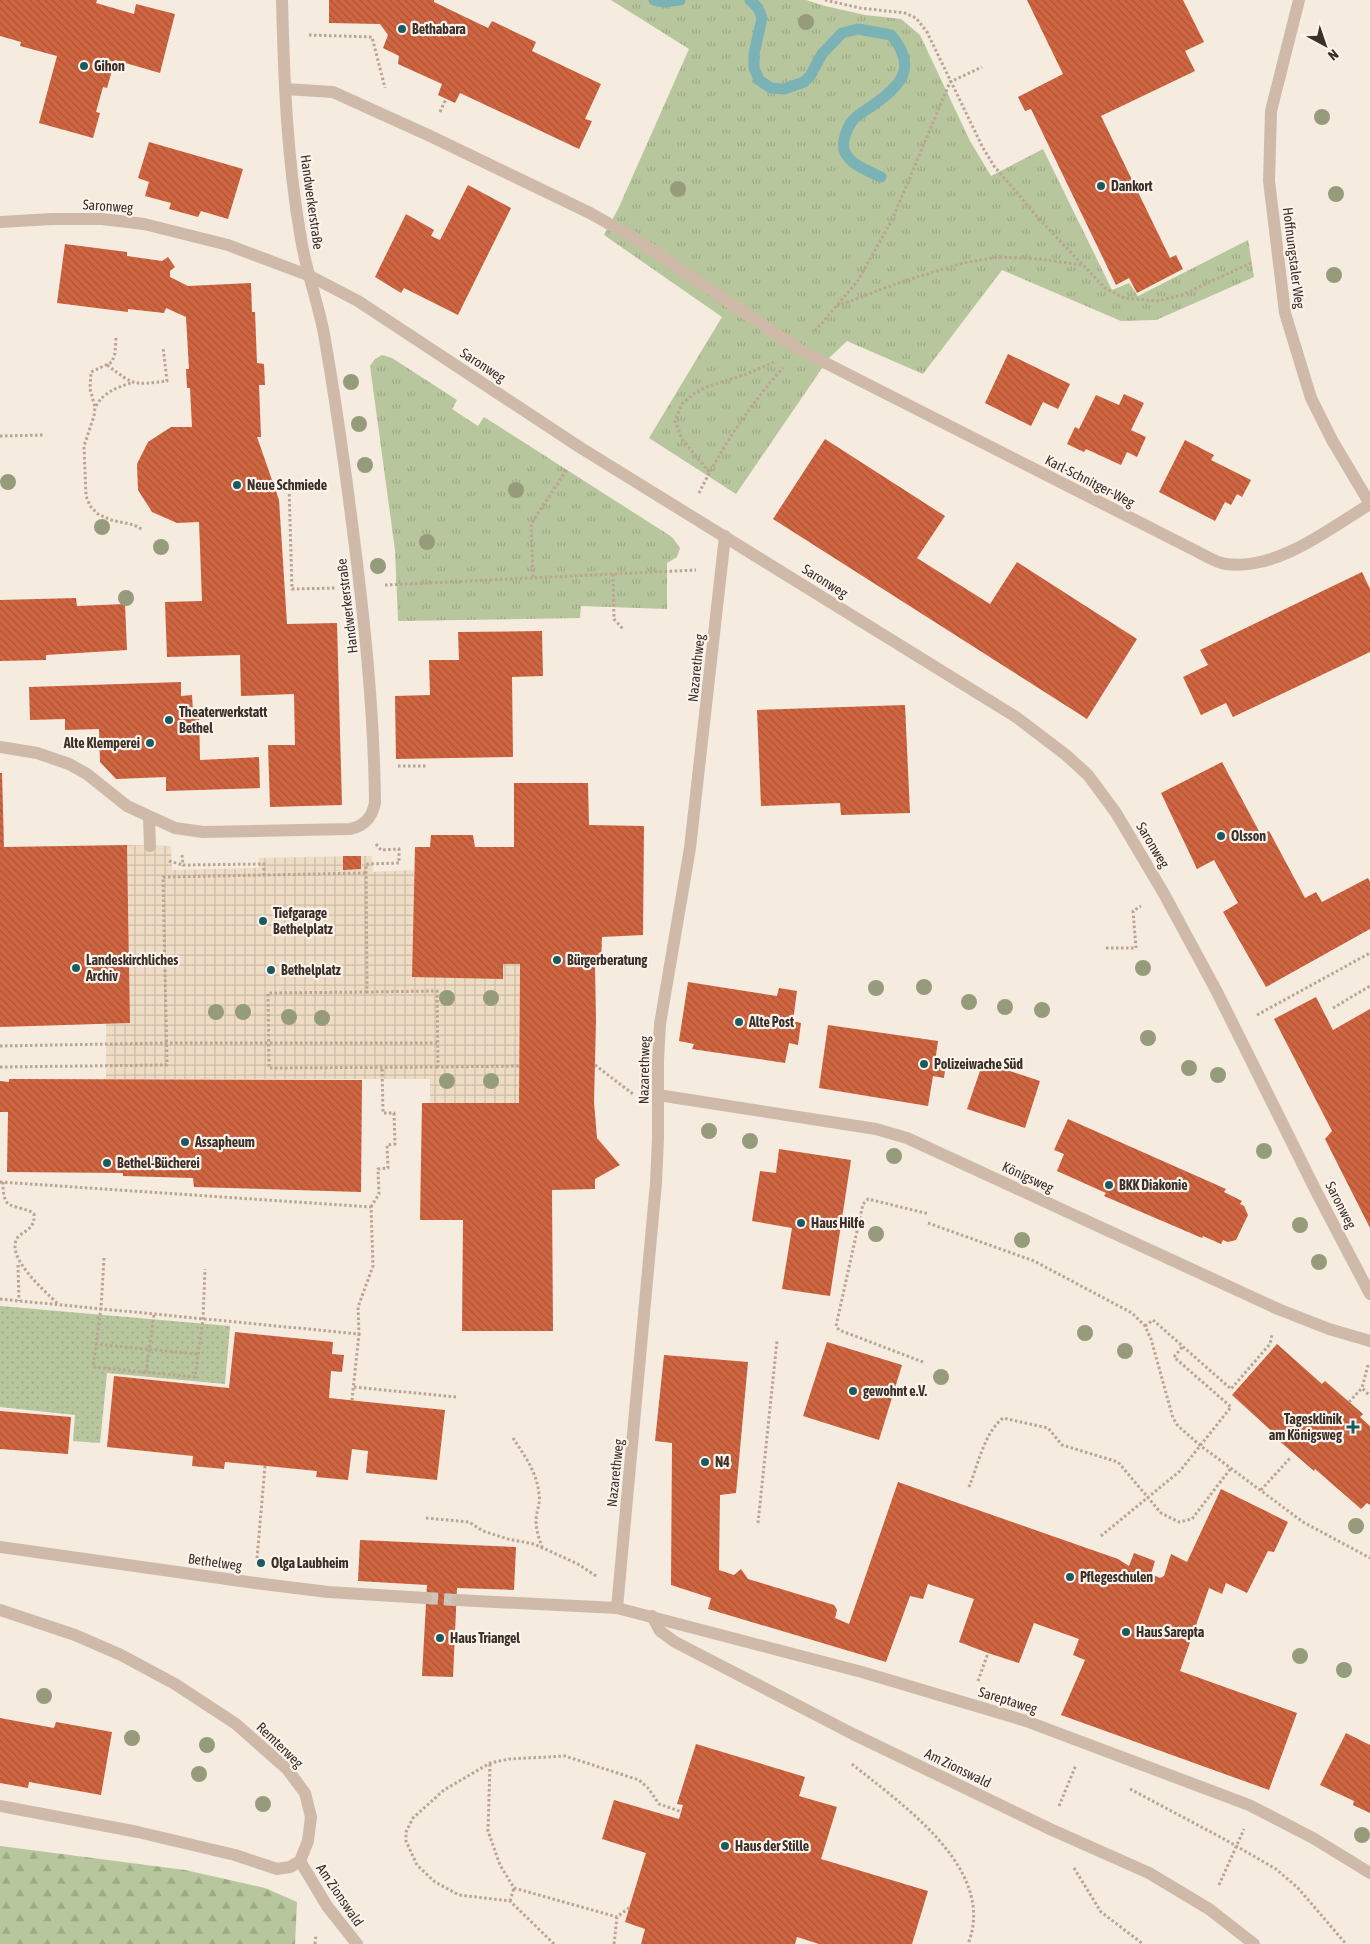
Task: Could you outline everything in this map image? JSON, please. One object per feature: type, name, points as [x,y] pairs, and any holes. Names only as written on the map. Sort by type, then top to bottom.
[{"type":"street","name":"Handwerkerstraße","points":[[0,747],[37,753],[69,764],[87,774],[127,806],[175,828],[203,832],[350,829],[366,822],[374,811],[375,766],[372,697],[360,587],[323,332],[301,242],[295,199],[282,34],[282,0]]},
{"type":"street","name":"Hoffnungstaler Weg","points":[[1299,0],[1271,111],[1269,181],[1285,313],[1311,398],[1332,440],[1370,504]]},
{"type":"street","name":"Karl-Schnitger-Weg","points":[[286,89],[333,92],[392,118],[615,226],[800,350],[1189,548],[1225,564],[1262,562],[1306,544],[1370,504]]},
{"type":"street","name":"Saronweg","points":[[0,222],[102,219],[144,224],[228,245],[310,276],[358,301],[581,448],[1016,718],[1066,755],[1088,775],[1116,813],[1158,884],[1235,1028],[1317,1193],[1370,1294]]},
{"type":"street","name":"Nazarethweg","points":[[617,1608],[656,1183],[660,1024],[690,848],[725,536]]},
{"type":"street","points":[[149,817],[150,846]]},
{"type":"street","name":"Königsweg","points":[[658,1095],[876,1129],[907,1138],[1278,1309],[1330,1329],[1370,1341]]},
{"type":"street","name":"Bethelweg","points":[[0,1547],[328,1592],[426,1598]]},
{"type":"street","points":[[457,1600],[617,1608]]},
{"type":"street","name":"Sareptaweg","points":[[617,1608],[862,1672],[1026,1720],[1249,1805],[1313,1838],[1370,1873]]},
{"type":"street","name":"Remterweg","points":[[0,1610],[75,1635],[121,1655],[175,1684],[236,1724],[287,1769],[305,1793],[311,1817],[308,1841],[300,1861]]},
{"type":"street","name":"Am Zionswald","points":[[652,1616],[660,1631],[675,1642],[853,1734],[1050,1829],[1149,1873],[1209,1909],[1254,1944]]},
{"type":"street","points":[[0,1806],[138,1832],[235,1855],[277,1869],[290,1867],[300,1861]]},
{"type":"street","name":"Am Zionswald","points":[[300,1861],[327,1906],[357,1944]]},
{"type":"path","points":[[825,0],[860,8],[905,13],[916,18],[927,32],[982,148],[994,166],[1040,220],[1105,288],[1124,298],[1157,300],[1182,294],[1277,251]]},
{"type":"path","points":[[282,34],[372,37],[392,118]]},
{"type":"path","points":[[688,513],[709,472],[771,381],[800,350],[856,282],[892,220],[950,82],[982,66]]},
{"type":"path","points":[[441,111],[446,99]]},
{"type":"path","points":[[836,306],[901,282],[963,264],[998,257],[1040,259],[1084,265]]},
{"type":"path","points":[[116,338],[112,362],[92,372],[90,389],[95,407],[84,446],[86,496],[90,506],[98,514],[111,520],[134,525],[143,530]]},
{"type":"path","points":[[95,407],[104,396],[120,386],[132,383],[167,381],[164,346]]},
{"type":"path","points":[[709,472],[682,439],[675,421],[682,404],[692,394],[706,387],[747,374],[800,350]]},
{"type":"path","points":[[107,365],[132,383]]},
{"type":"path","points":[[0,436],[45,435]]},
{"type":"path","points":[[534,577],[531,524],[565,472]]},
{"type":"path","points":[[273,485],[346,483]]},
{"type":"path","points":[[288,485],[292,589],[721,569]]},
{"type":"path","points":[[613,574],[614,619],[623,629]]},
{"type":"path","points":[[367,992],[366,864],[399,864],[399,849],[381,850]]},
{"type":"path","points":[[259,864],[264,864],[264,875]]},
{"type":"path","points":[[0,1066],[167,1065],[163,877],[366,873]]},
{"type":"path","points":[[1106,948],[1136,948],[1133,911]]},
{"type":"path","points":[[1235,1028],[1370,953]]},
{"type":"path","points":[[1333,1008],[1370,986]]},
{"type":"path","points":[[438,1067],[437,991],[268,993],[269,1068],[438,1067],[520,1066]]},
{"type":"path","points":[[0,1046],[166,1043],[437,1043]]},
{"type":"path","points":[[594,1065],[634,1094],[658,1095]]},
{"type":"path","points":[[352,1400],[359,1334],[358,1307],[373,1266],[371,1207],[379,1194],[378,1169],[388,1168],[387,1145],[396,1144],[394,1113],[383,1114],[382,1067]]},
{"type":"path","points":[[59,1304],[14,1258],[12,1250],[14,1242],[18,1236],[29,1230],[34,1222],[34,1214],[30,1210],[9,1205],[5,1201],[1,1182],[371,1207]]},
{"type":"path","points":[[923,1362],[840,1330],[836,1326],[863,1204],[868,1199],[929,1214]]},
{"type":"path","points":[[928,1223],[1034,1261],[1132,1313],[1145,1326],[1151,1339],[1173,1418],[1178,1426],[1201,1446],[1303,1522],[1370,1558]]},
{"type":"path","points":[[104,1258],[93,1367],[195,1377],[203,1318],[205,1269]]},
{"type":"path","points":[[18,1264],[19,1301]]},
{"type":"path","points":[[0,1299],[359,1334]]},
{"type":"path","points":[[1145,1326],[1153,1320],[1231,1389],[1270,1344],[1278,1309]]},
{"type":"path","points":[[146,1372],[154,1314]]},
{"type":"path","points":[[758,1524],[777,1341]]},
{"type":"path","points":[[95,1344],[197,1354]]},
{"type":"path","points":[[1101,1536],[1180,1471],[1231,1407],[1174,1356],[1182,1346]]},
{"type":"path","points":[[1349,1402],[1362,1388],[1370,1357]]},
{"type":"path","points":[[354,1387],[456,1397]]},
{"type":"path","points":[[1362,1388],[1370,1396]]},
{"type":"path","points":[[969,1487],[987,1440],[996,1424],[1003,1418],[1048,1428],[1062,1445],[1118,1462],[1161,1513],[1179,1522],[1192,1519],[1231,1468]]},
{"type":"path","points":[[512,1438],[536,1477],[540,1495],[536,1521],[537,1533],[542,1548]]},
{"type":"path","points":[[1261,1490],[1290,1456]]},
{"type":"path","points":[[255,1583],[264,1466]]},
{"type":"path","points":[[426,1518],[469,1522],[483,1531],[542,1548],[578,1564],[618,1593]]},
{"type":"path","points":[[554,1944],[510,1900],[459,1895],[435,1882],[417,1865],[406,1841],[406,1832],[413,1818],[444,1790],[490,1763],[509,1759],[565,1756],[639,1780],[648,1788],[659,1804],[682,1812]]},
{"type":"path","points":[[847,1760],[906,1808],[946,1846],[969,1887],[973,1908],[973,1932],[968,1944]]},
{"type":"path","points":[[1084,1765],[1076,1760],[1050,1829],[1101,1912],[1143,1944]]},
{"type":"path","points":[[490,1763],[487,1809],[488,1831],[500,1865],[514,1888],[617,1917]]},
{"type":"path","points":[[1127,1788],[1224,1839],[1276,1869],[1298,1888],[1346,1944]]},
{"type":"path","points":[[1209,1909],[1247,1822]]},
{"type":"path","points":[[510,1900],[514,1888]]},
{"type":"path","points":[[614,1944],[617,1917],[630,1907]]},
{"type":"green space","points":[[611,0],[806,0],[865,15],[901,19],[920,35],[970,141],[991,176],[1043,149],[1112,290],[1129,283],[1138,296],[1248,240],[1254,277],[1156,320],[1121,321],[1002,270],[923,374],[847,341],[829,358],[736,494],[649,438],[722,317],[604,235],[619,207],[689,49]]},
{"type":"green space","points":[[382,355],[392,358],[457,400],[452,409],[478,426],[484,417],[672,537],[680,548],[677,557],[667,563],[667,609],[581,606],[580,618],[398,621],[395,550],[370,366],[375,359]]},
{"type":"green space","points":[[0,1306],[230,1326],[225,1384],[107,1373],[100,1443],[73,1441],[75,1415],[0,1407]]},
{"type":"green space","points":[[0,1846],[185,1870],[265,1888],[297,1902],[295,1944],[0,1944]]},
{"type":"shaded area","name":"Bethelplatz","points":[[127,845],[171,846],[172,870],[259,868],[259,858],[372,856],[373,872],[414,870],[413,977],[503,964],[520,964],[519,1103],[430,1103],[430,1079],[106,1079],[106,1024],[130,1023]]},
{"type":"building","name":"Gihon","points":[[0,0],[97,0],[96,3],[134,14],[136,4],[175,14],[160,73],[115,60],[107,88],[103,87],[96,112],[100,113],[93,138],[39,123],[57,56],[20,46],[21,42],[0,36]]},
{"type":"building","points":[[329,0],[434,0],[434,2],[488,28],[492,21],[536,42],[532,51],[601,84],[585,119],[592,121],[579,149],[460,93],[455,103],[438,95],[442,84],[398,64],[399,56],[383,48],[388,35],[380,24],[329,23]]},
{"type":"building","name":"Dankort","points":[[1027,0],[1183,0],[1204,42],[1185,51],[1195,71],[1101,116],[1170,258],[1176,255],[1183,269],[1137,293],[1129,278],[1116,285],[1031,109],[1025,111],[1018,97],[1063,74]]},
{"type":"building","points":[[149,142],[243,169],[228,219],[201,211],[198,217],[169,209],[171,203],[145,196],[149,182],[138,178]]},
{"type":"building","points":[[468,185],[511,208],[458,315],[404,288],[401,293],[375,277],[406,214],[434,230],[431,236],[440,240]]},
{"type":"building","points":[[65,244],[127,252],[127,256],[162,261],[168,257],[175,267],[170,271],[170,277],[188,286],[251,283],[252,312],[255,312],[257,363],[264,364],[265,385],[259,385],[261,437],[257,437],[279,500],[287,624],[337,623],[342,805],[270,807],[268,745],[295,745],[294,694],[241,696],[240,655],[167,657],[165,602],[202,601],[199,522],[177,523],[152,512],[138,490],[137,464],[148,442],[171,427],[192,427],[190,388],[187,388],[186,369],[189,369],[186,317],[166,308],[164,313],[128,309],[128,312],[57,303]]},
{"type":"building","points":[[1008,354],[1070,384],[1058,409],[1043,402],[1031,426],[985,403]]},
{"type":"building","points":[[1124,394],[1144,403],[1131,430],[1146,437],[1137,457],[1127,452],[1121,465],[1086,449],[1084,452],[1067,444],[1075,427],[1079,429],[1096,395],[1119,405]]},
{"type":"building","points":[[825,439],[945,516],[917,558],[990,604],[1017,562],[1137,639],[1087,719],[773,519]]},
{"type":"building","points":[[1185,440],[1214,455],[1211,460],[1251,480],[1242,497],[1237,494],[1231,505],[1225,502],[1215,521],[1159,492]]},
{"type":"building","points":[[1362,572],[1370,589],[1370,652],[1233,717],[1226,703],[1201,715],[1183,677],[1208,665],[1200,650]]},
{"type":"building","points":[[76,598],[77,606],[125,604],[127,650],[46,655],[46,660],[0,661],[0,600]]},
{"type":"building","points":[[542,631],[543,676],[512,677],[513,757],[396,759],[395,696],[430,695],[429,660],[459,660],[458,632]]},
{"type":"building","name":"Alte Klemperei","points":[[181,682],[181,696],[192,695],[193,711],[199,711],[200,760],[259,757],[260,788],[166,791],[166,777],[116,779],[100,762],[99,729],[65,730],[65,719],[30,720],[29,687]]},
{"type":"building","points":[[905,705],[910,813],[841,815],[840,803],[761,806],[757,710]]},
{"type":"building","points":[[1222,762],[1261,835],[1269,831],[1305,898],[1316,892],[1322,902],[1368,878],[1370,882],[1370,929],[1266,987],[1223,912],[1238,903],[1214,860],[1197,869],[1161,793]]},
{"type":"building","points":[[0,773],[2,773],[4,847],[127,845],[130,1023],[0,1027]]},
{"type":"building","points":[[514,783],[588,783],[589,825],[644,826],[643,935],[602,937],[601,965],[595,966],[594,1102],[597,1138],[620,1165],[595,1179],[595,1189],[552,1190],[553,1331],[462,1331],[463,1220],[420,1220],[422,1103],[519,1103],[520,964],[503,964],[503,979],[412,977],[415,847],[430,847],[431,835],[473,835],[475,847],[514,847]]},
{"type":"building","points":[[343,856],[361,856],[361,869],[343,870]]},
{"type":"building","name":"Alte Post","points":[[688,982],[777,996],[779,988],[797,991],[793,1021],[801,1023],[798,1045],[789,1043],[785,1063],[692,1049],[694,1044],[679,1041]]},
{"type":"building","points":[[1316,997],[1333,1030],[1370,1009],[1370,1228],[1325,1139],[1332,1131],[1274,1019]]},
{"type":"building","points":[[828,1025],[938,1041],[935,1062],[946,1063],[944,1078],[933,1076],[928,1106],[819,1088]]},
{"type":"building","points":[[983,1062],[1040,1081],[1025,1128],[967,1109]]},
{"type":"building","name":"Assapheum","points":[[9,1079],[362,1080],[361,1192],[194,1187],[193,1178],[123,1176],[123,1173],[7,1172],[8,1112],[0,1112],[0,1081],[9,1082]]},
{"type":"building","points":[[1068,1119],[1226,1189],[1224,1192],[1242,1201],[1240,1204],[1244,1206],[1248,1215],[1236,1240],[1228,1242],[1223,1240],[1221,1244],[1203,1236],[1202,1238],[1104,1196],[1106,1193],[1057,1171],[1064,1154],[1054,1150]]},
{"type":"building","name":"Haus Hilfe","points":[[779,1149],[851,1160],[830,1296],[782,1289],[792,1228],[752,1221],[760,1171],[776,1173]]},
{"type":"building","points":[[235,1332],[333,1342],[332,1354],[344,1355],[342,1372],[331,1371],[329,1398],[445,1410],[437,1480],[366,1473],[368,1451],[352,1449],[348,1480],[316,1477],[317,1471],[225,1462],[224,1469],[192,1466],[193,1456],[107,1447],[114,1376],[229,1388]]},
{"type":"building","name":"gewohnt e.V.","points":[[827,1342],[902,1365],[879,1440],[803,1416]]},
{"type":"building","points":[[1277,1344],[1322,1384],[1325,1381],[1363,1414],[1360,1417],[1370,1426],[1370,1505],[1367,1503],[1361,1509],[1276,1438],[1278,1437],[1232,1395]]},
{"type":"building","name":"Haus Sarepta","points":[[664,1355],[748,1362],[736,1493],[720,1495],[719,1570],[734,1575],[741,1569],[748,1579],[834,1605],[837,1610],[835,1618],[849,1624],[898,1482],[1118,1559],[1129,1566],[1134,1553],[1155,1561],[1151,1574],[1160,1578],[1164,1576],[1171,1554],[1187,1562],[1221,1489],[1288,1522],[1274,1552],[1268,1551],[1247,1593],[1226,1583],[1222,1594],[1209,1588],[1180,1671],[1297,1713],[1269,1790],[1061,1715],[1085,1660],[1073,1655],[1079,1639],[1034,1623],[1019,1663],[959,1642],[974,1599],[928,1584],[923,1599],[910,1596],[886,1662],[708,1609],[711,1598],[671,1585],[672,1443],[655,1441]]},
{"type":"building","points":[[0,1411],[71,1417],[68,1454],[0,1449]]},
{"type":"building","name":"Haus Triangel","points":[[360,1540],[516,1547],[514,1590],[457,1588],[453,1677],[422,1676],[427,1585],[358,1581]]},
{"type":"building","points":[[0,1718],[54,1728],[56,1722],[112,1732],[101,1795],[29,1782],[28,1788],[0,1783]]},
{"type":"building","points":[[1346,1733],[1370,1745],[1370,1813],[1353,1805],[1354,1801],[1320,1785]]},
{"type":"building","name":"Haus der Stille","points":[[696,1744],[805,1777],[799,1796],[837,1807],[821,1859],[928,1891],[912,1944],[819,1944],[797,1937],[795,1944],[641,1944],[645,1929],[625,1922],[646,1853],[602,1839],[614,1800],[679,1819],[683,1805],[677,1804]]},
{"type":"waterway","points":[[654,0],[664,2],[680,0]]},
{"type":"waterway","points":[[750,0],[758,8],[762,18],[754,54],[754,68],[759,80],[771,88],[784,89],[804,82],[810,76],[822,54],[842,33],[858,29],[891,35],[904,57],[903,75],[891,91],[852,121],[847,129],[844,140],[846,154],[850,159],[861,168],[881,177]]},
{"type":"tunnel","points":[[426,1598],[457,1600]]},
{"type":"place","name":"Bethabara","points":[[402,29]]},
{"type":"place","name":"Gihon","points":[[84,66]]},
{"type":"place","name":"Dankort","points":[[1101,186]]},
{"type":"place","name":"Neue Schmiede","points":[[237,485]]},
{"type":"place","name":"Theaterwerkstatt Bethel","points":[[169,720]]},
{"type":"place","name":"Alte Klemperei","points":[[150,743]]},
{"type":"place","name":"Olsson","points":[[1221,836]]},
{"type":"place","name":"Tiefgarage Bethelplatz","points":[[263,921]]},
{"type":"place","name":"Bürgerberatung","points":[[557,960]]},
{"type":"place","name":"Landeskirchliches Archiv","points":[[76,968]]},
{"type":"place","name":"Bethelplatz","points":[[271,970]]},
{"type":"place","name":"Alte Post","points":[[739,1022]]},
{"type":"place","name":"Polizeiwache Süd","points":[[924,1064]]},
{"type":"place","name":"Assapheum","points":[[185,1142]]},
{"type":"place","name":"Bethel-Bücherei","points":[[107,1163]]},
{"type":"place","name":"BKK Diakonie","points":[[1109,1185]]},
{"type":"place","name":"Haus Hilfe","points":[[801,1223]]},
{"type":"place","name":"gewohnt e.V.","points":[[853,1391]]},
{"type":"place","name":"Tagesklinik am Königsweg","points":[[1353,1427]]},
{"type":"place","name":"N4","points":[[705,1462]]},
{"type":"place","name":"Olga Laubheim","points":[[261,1563]]},
{"type":"place","name":"Pflegeschulen","points":[[1070,1577]]},
{"type":"place","name":"Haus Sarepta","points":[[1126,1632]]},
{"type":"place","name":"Haus Triangel","points":[[440,1638]]},
{"type":"place","name":"Haus der Stille","points":[[725,1846]]}]
